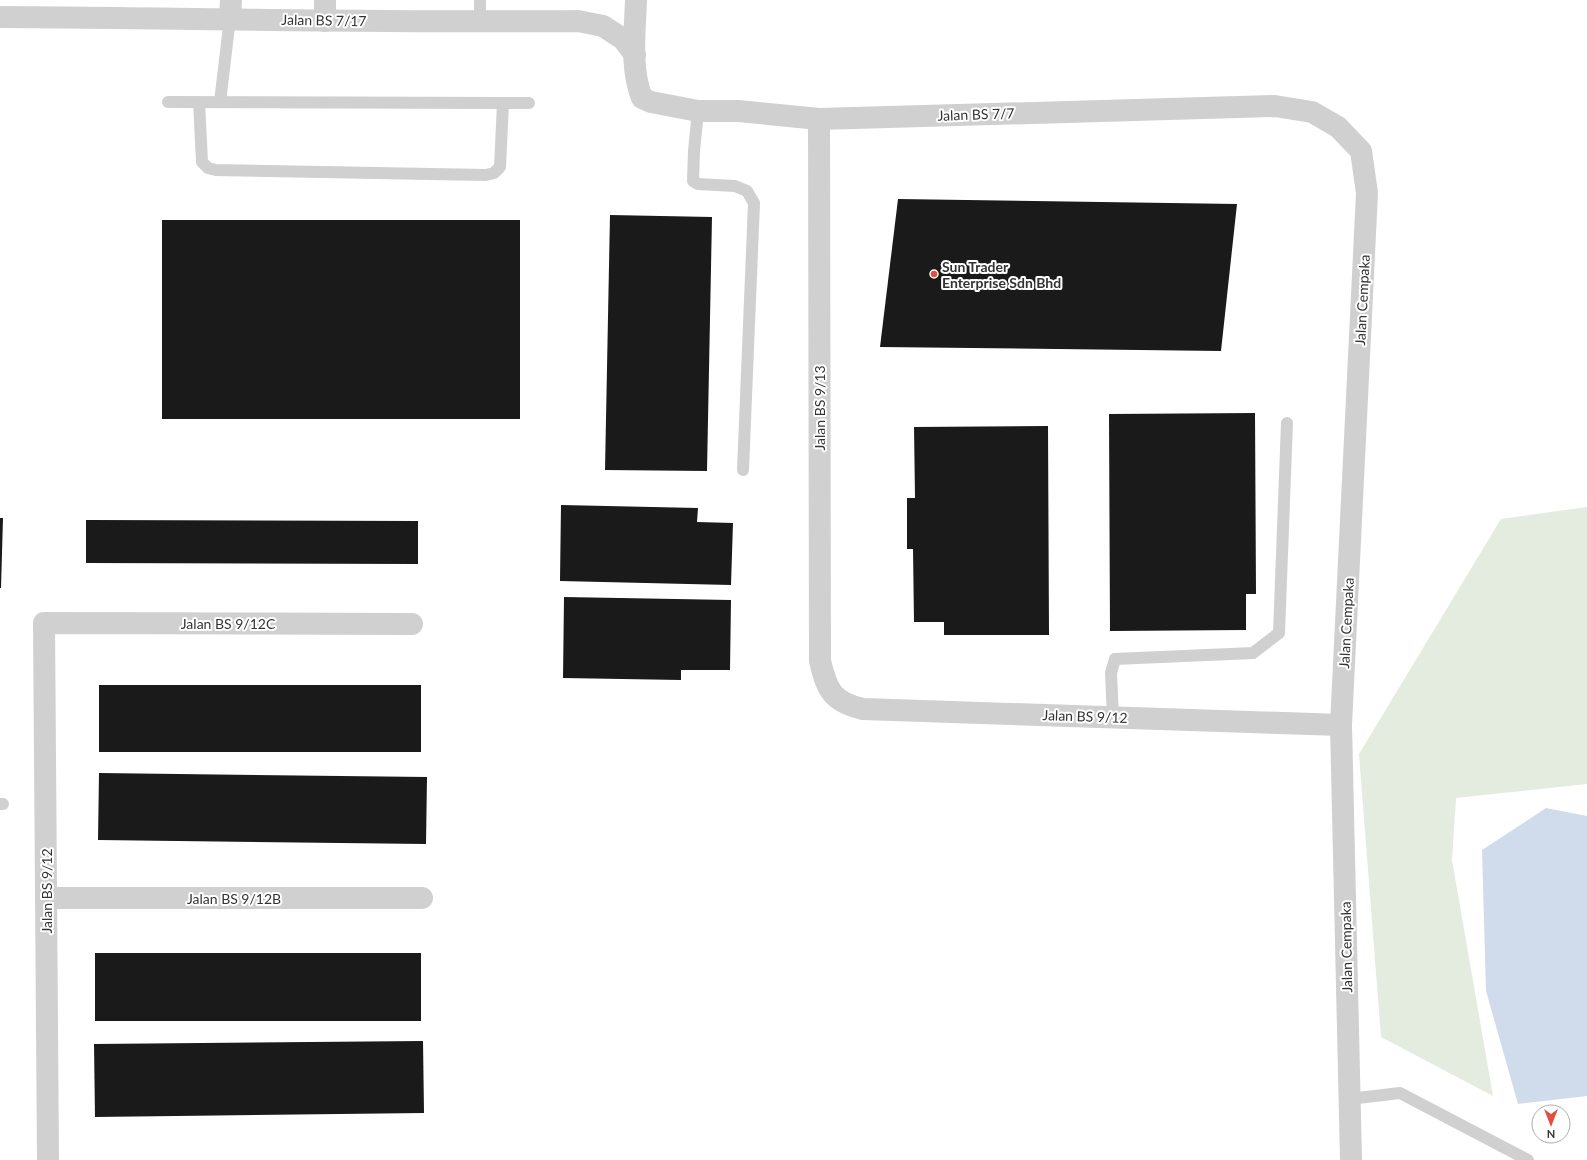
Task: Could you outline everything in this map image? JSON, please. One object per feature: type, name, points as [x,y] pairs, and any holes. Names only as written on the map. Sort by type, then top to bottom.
[{"type":"street","points":[[634,55],[636,0]]},
{"type":"street","name":"Jalan BS 7/17","points":[[0,17],[148,9],[231,9],[325,11],[480,22],[578,21],[603,26],[623,39],[634,55]]},
{"type":"street","name":"Jalan BS 7/7","points":[[634,55],[639,90],[642,98],[651,102],[698,111],[738,111],[819,119],[1275,106],[1312,112]]},
{"type":"street","name":"Jalan Cempaka","points":[[1312,112],[1338,127],[1361,152],[1367,193],[1341,725],[1350,1160]]},
{"type":"street","name":"Jalan BS 9/13","points":[[819,119],[820,661],[824,681],[833,694]]},
{"type":"street","name":"Jalan BS 9/12","points":[[44,623],[48,1160]]},
{"type":"street","name":"Jalan BS 9/12C","points":[[44,623],[412,624]]},
{"type":"street","name":"Jalan BS 9/12","points":[[833,694],[848,705],[863,709],[1341,725]]},
{"type":"street","name":"Jalan BS 9/12B","points":[[46,898],[422,898]]},
{"type":"lane","points":[[480,0],[480,22]]},
{"type":"lane","points":[[220,102],[231,9]]},
{"type":"lane","points":[[168,102],[529,103]]},
{"type":"lane","points":[[199,102],[202,162],[208,168],[216,170],[486,175],[494,173],[500,167],[503,103]]},
{"type":"lane","points":[[698,111],[693,181],[698,184],[735,186],[747,190],[754,203],[743,470]]},
{"type":"lane","points":[[1113,717],[1111,673],[1115,659],[1253,653],[1279,633],[1287,422]]},
{"type":"lane","points":[[1349,1099],[1400,1093],[1528,1160]]},
{"type":"shaded area","points":[[1587,507],[1587,784],[1456,798],[1452,860],[1493,1096],[1381,1037],[1359,754],[1501,519]]},
{"type":"water","points":[[1546,808],[1587,816],[1587,1096],[1518,1104],[1486,991],[1482,850]]},
{"type":"building","points":[[898,199],[1237,204],[1221,351],[880,347]]},
{"type":"building","points":[[610,215],[712,217],[707,471],[605,470]]},
{"type":"building","points":[[162,220],[520,220],[520,419],[162,419]]},
{"type":"building","points":[[1255,413],[1256,594],[1246,594],[1246,630],[1110,631],[1109,414]]},
{"type":"building","points":[[1048,426],[1049,635],[944,635],[944,622],[914,622],[913,549],[907,549],[907,498],[915,498],[914,427]]},
{"type":"building","points":[[561,505],[698,508],[697,522],[733,523],[731,585],[560,581]]},
{"type":"building","points":[[0,518],[3,518],[1,588],[0,588]]},
{"type":"building","points":[[86,520],[418,521],[418,564],[86,563]]},
{"type":"building","points":[[564,597],[731,600],[730,670],[681,670],[681,680],[563,678]]},
{"type":"building","points":[[99,685],[421,685],[421,752],[99,752]]},
{"type":"building","points":[[99,773],[427,777],[426,844],[98,840]]},
{"type":"building","points":[[95,953],[421,953],[421,1021],[95,1021]]},
{"type":"building","points":[[423,1041],[424,1113],[95,1117],[94,1044]]},
{"type":"place","name":"Sun Trader Enterprise Sdn Bhd","points":[[934,274]]}]
